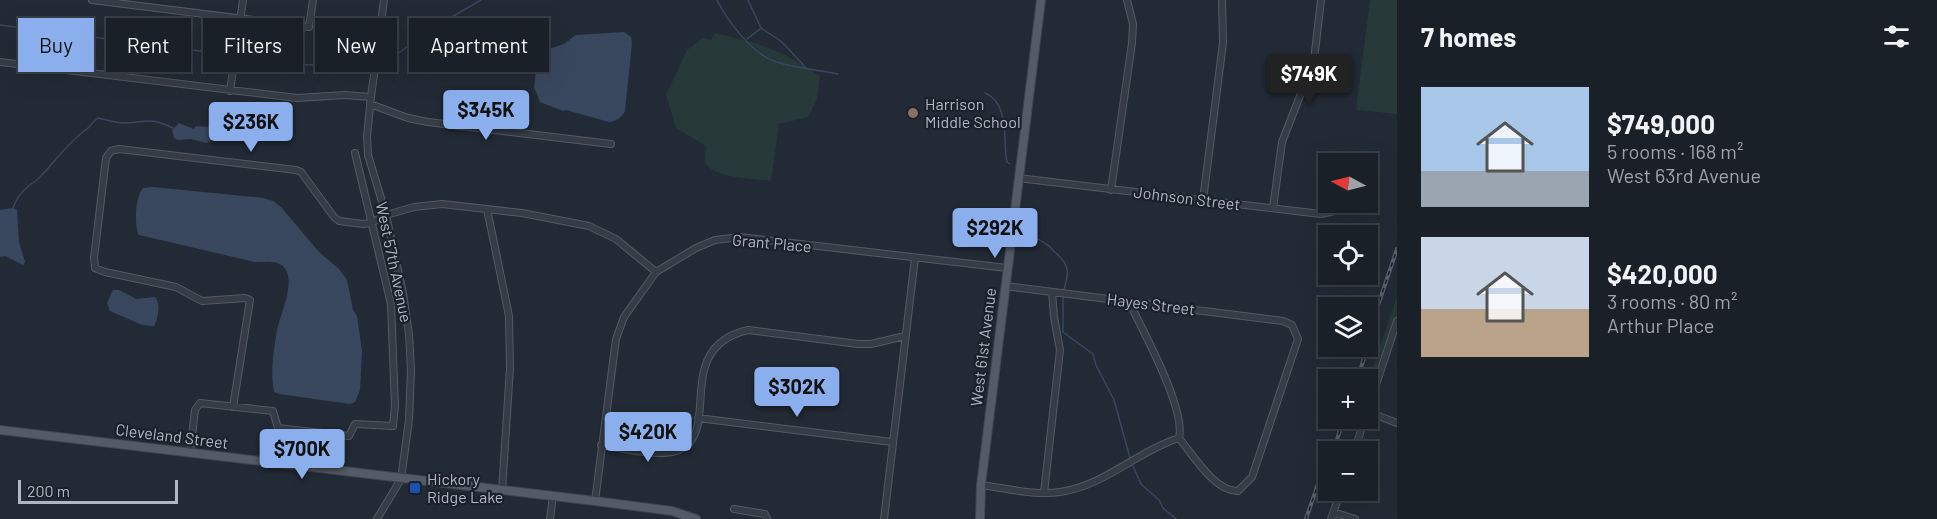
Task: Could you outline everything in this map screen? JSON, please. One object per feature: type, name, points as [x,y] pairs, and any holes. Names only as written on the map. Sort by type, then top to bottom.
[{"type":"main road","name":"West 61st Avenue","points":[[980,519],[981,485],[1041,0]]},
{"type":"main road","name":"Cleveland Street","points":[[0,430],[627,505],[672,512],[696,519]]},
{"type":"street","points":[[92,0],[226,18]]},
{"type":"street","points":[[172,10],[174,0]]},
{"type":"street","points":[[240,18],[243,0]]},
{"type":"street","points":[[303,26],[309,27],[312,0]]},
{"type":"street","name":"West 57th Avenue","points":[[377,519],[401,479],[409,420],[411,370],[409,334],[386,215],[368,155],[371,100],[384,0]]},
{"type":"street","points":[[1112,189],[1132,43],[1133,24],[1128,0]]},
{"type":"street","points":[[1203,200],[1223,43],[1222,0]]},
{"type":"street","points":[[1273,208],[1282,142],[1314,60],[1321,0]]},
{"type":"street","points":[[0,62],[297,98],[345,95],[371,100],[408,118],[428,122],[611,144]]},
{"type":"street","points":[[230,91],[233,72]]},
{"type":"street","points":[[233,407],[250,300],[245,298],[202,301],[176,286],[95,268],[94,258],[106,158],[111,151],[119,149],[296,170],[301,172],[339,221],[371,223],[386,215],[414,207],[442,204],[522,213],[589,226],[616,239],[656,272],[624,317],[616,339],[595,501]]},
{"type":"street","points":[[190,453],[195,410],[200,404],[273,411],[278,428],[349,436],[355,424],[393,426],[395,406],[391,304],[355,153]]},
{"type":"street","name":"Johnson Street","points":[[1018,178],[1326,213]]},
{"type":"street","points":[[487,209],[509,316],[510,368],[502,491]]},
{"type":"street","name":"Grant Place","points":[[656,272],[696,248],[715,240],[740,237],[1007,268]]},
{"type":"street","points":[[884,519],[915,258]]},
{"type":"street","name":"Hayes Street","points":[[1005,286],[1283,321],[1295,328],[1298,339],[1252,477],[1238,491],[1230,492],[1218,485],[1179,438]]},
{"type":"street","points":[[1044,493],[1060,350],[1054,317],[1053,292]]},
{"type":"street","points":[[981,485],[1044,493],[1078,488],[1133,462],[1160,444],[1179,438],[1181,428],[1166,377],[1129,302]]},
{"type":"street","points":[[1378,380],[1397,321]]},
{"type":"street","points":[[601,445],[661,453],[677,451],[688,444],[695,432],[698,418],[706,359],[715,346],[733,334],[748,330],[858,344],[871,344],[905,336]]},
{"type":"street","points":[[1378,415],[1397,423]]},
{"type":"street","points":[[698,418],[892,442]]},
{"type":"street","points":[[550,519],[553,496]]},
{"type":"street","points":[[1332,517],[1337,501]]},
{"type":"street","points":[[734,509],[765,514],[767,519]]},
{"type":"street","points":[[1332,517],[1339,513],[1355,519]]},
{"type":"shaded area","points":[[1370,0],[1397,0],[1397,114],[1356,110]]},
{"type":"shaded area","points":[[714,33],[756,43],[786,55],[820,76],[817,99],[808,117],[779,124],[771,181],[734,177],[714,171],[705,161],[706,146],[676,128],[666,95],[687,50],[703,38],[711,40]]},
{"type":"shaded area","points":[[1397,297],[1397,321],[1378,378],[1378,369],[1372,369]]},
{"type":"water","points":[[624,32],[631,37],[625,111],[617,120],[609,122],[563,111],[540,102],[534,87],[536,72],[549,72],[549,49],[564,44],[576,35]]},
{"type":"water","points":[[179,123],[194,129],[196,126],[210,127],[216,134],[214,139],[207,143],[191,139],[178,140],[174,138],[172,130]]},
{"type":"water","points":[[153,187],[263,198],[281,207],[319,252],[339,269],[347,280],[353,310],[357,316],[362,351],[360,390],[355,402],[350,404],[274,392],[272,377],[274,353],[277,330],[288,288],[287,272],[277,263],[255,262],[139,235],[136,218],[138,197],[143,188]]},
{"type":"water","points":[[13,208],[17,210],[19,242],[25,262],[23,265],[5,256],[0,257],[0,210]]},
{"type":"water","points":[[113,290],[119,290],[136,299],[155,297],[158,312],[154,326],[142,325],[110,311],[107,303]]},
{"type":"waterway","points":[[397,54],[436,26],[481,0]]},
{"type":"waterway","points":[[717,0],[741,35],[766,57],[789,65],[838,74]]},
{"type":"waterway","points":[[748,0],[761,28],[782,42],[806,68]]},
{"type":"waterway","points":[[0,25],[203,51]]},
{"type":"waterway","points":[[747,39],[760,29]]},
{"type":"waterway","points":[[303,64],[315,65]]},
{"type":"waterway","points":[[985,93],[998,104],[1001,112],[1005,130],[1006,157],[1010,164]]},
{"type":"waterway","points":[[13,208],[24,190],[38,179],[98,118],[122,123],[152,121],[173,128]]},
{"type":"waterway","points":[[1025,230],[1049,246],[1064,262],[1067,274],[1064,289]]},
{"type":"waterway","points":[[1063,298],[1063,332],[1093,354],[1096,365],[1114,400],[1130,458]]},
{"type":"waterway","points":[[1133,466],[1141,484],[1176,519]]},
{"type":"railway","points":[[1378,305],[1397,249]]},
{"type":"railway","points":[[1361,369],[1364,357]]},
{"type":"railway","points":[[1337,441],[1340,429]]},
{"type":"railway","points":[[1306,519],[1318,484]]},
{"type":"place","name":"Harrison Middle School","points":[[913,113]]},
{"type":"place","name":"Hickory Ridge Lake","points":[[415,488]]}]
